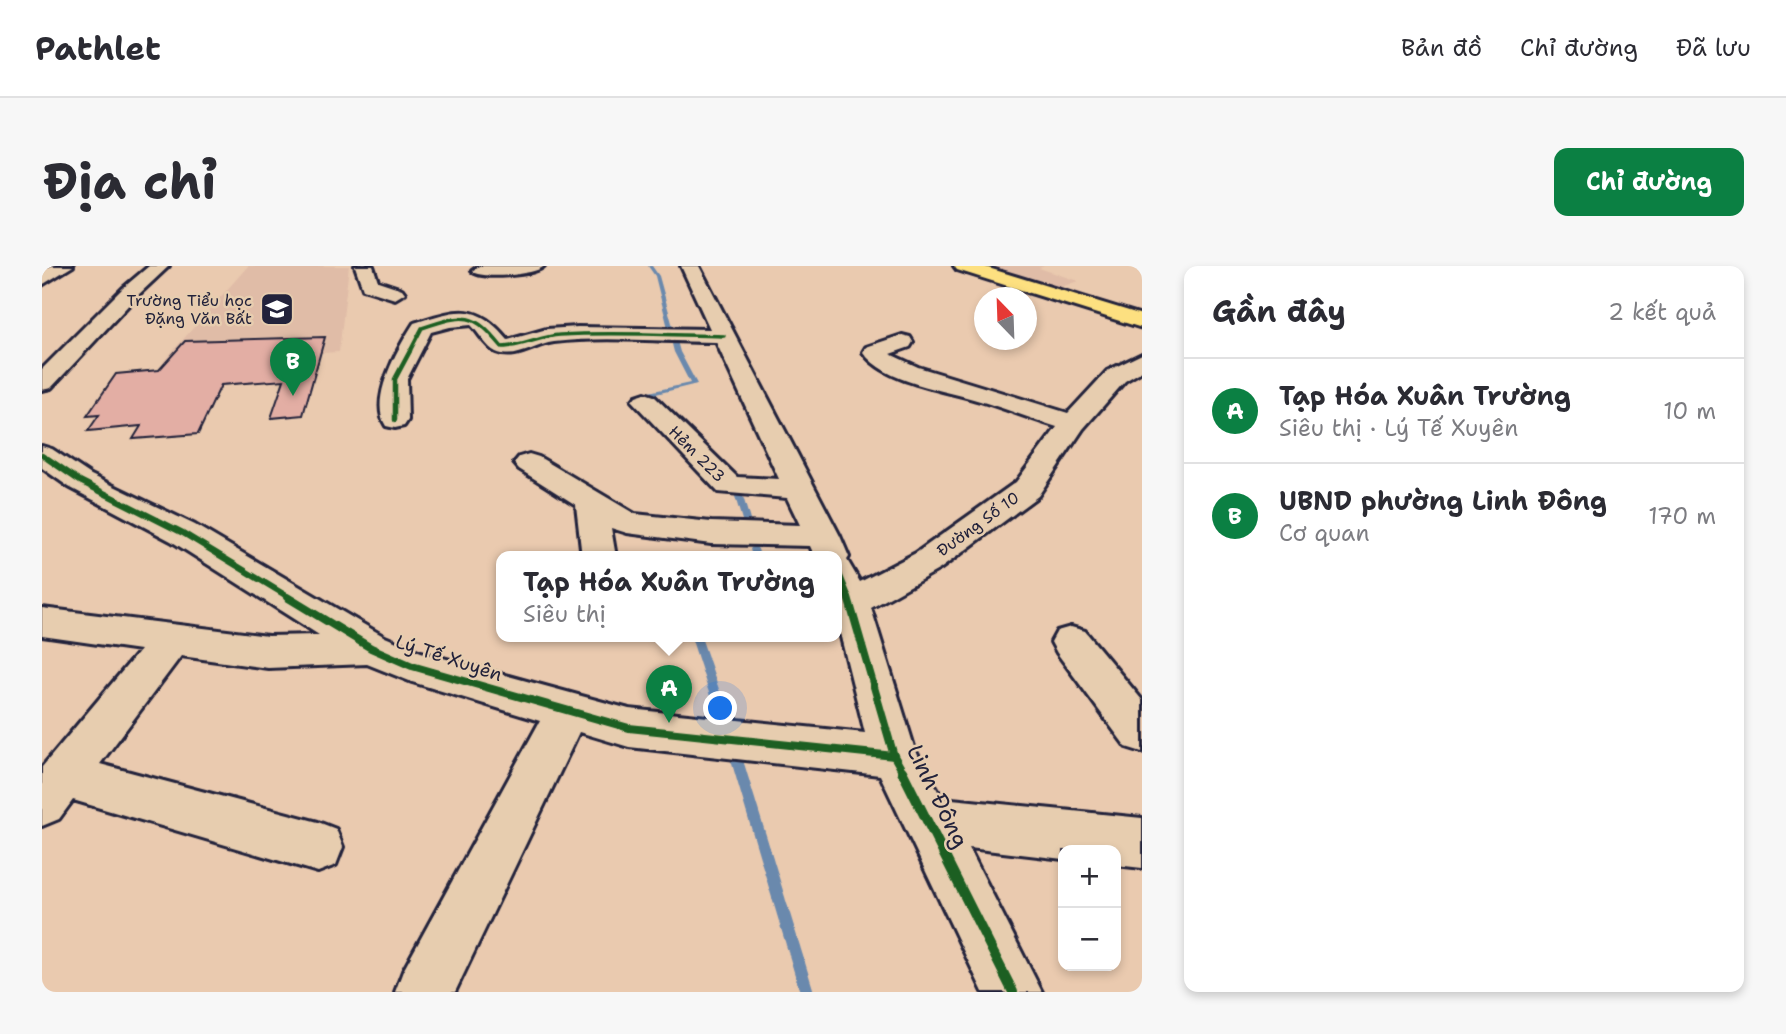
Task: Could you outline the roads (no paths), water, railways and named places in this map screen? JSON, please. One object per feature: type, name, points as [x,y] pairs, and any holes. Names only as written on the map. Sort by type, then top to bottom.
[{"type":"main road","points":[[963,266],[1099,311],[1142,322]]},
{"type":"main road","points":[[1099,311],[1142,330]]},
{"type":"street","points":[[42,279],[64,266]]},
{"type":"street","points":[[42,383],[130,292],[160,266]]},
{"type":"street","points":[[364,266],[370,285],[395,293]]},
{"type":"street","points":[[481,271],[525,266]]},
{"type":"street","points":[[690,266],[828,546]]},
{"type":"street","points":[[541,318],[578,334]]},
{"type":"street","points":[[395,420],[395,379],[422,328],[435,323],[470,319],[478,321],[502,347],[517,346],[547,336],[578,334],[724,336]]},
{"type":"street","points":[[902,342],[874,352],[879,358],[918,375],[986,394],[1073,424]]},
{"type":"street","name":"Đường Số 10","points":[[844,586],[928,561],[1027,489],[1073,424],[1116,376],[1142,361]]},
{"type":"street","name":"Hẻm 223","points":[[645,401],[737,487],[800,489]]},
{"type":"street","name":"Lý Tế Xuyên","points":[[42,454],[80,481],[183,533],[371,648],[412,666],[629,728],[894,757]]},
{"type":"street","points":[[529,463],[627,523],[828,546]]},
{"type":"street","points":[[591,502],[598,551]]},
{"type":"street","name":"Linh Đông","points":[[844,586],[894,757],[1013,992]]},
{"type":"street","points":[[42,622],[268,652],[371,648]]},
{"type":"street","points":[[172,639],[52,789],[318,848]]},
{"type":"street","points":[[1071,642],[1142,733]]},
{"type":"street","points":[[424,992],[568,710]]},
{"type":"street","points":[[928,820],[1142,843]]},
{"type":"waterway","points":[[650,266],[657,276],[677,352],[694,384],[651,393],[666,408]]},
{"type":"waterway","points":[[735,483],[746,520]]},
{"type":"waterway","points":[[698,642],[727,730]]},
{"type":"waterway","points":[[733,747],[807,992]]},
{"type":"place","name":"Trường Tiểu học Đặng Văn Bất","points":[[277,309]]},
{"type":"place","name":"UBND phường Linh Đông","points":[[293,396]]},
{"type":"place","name":"Tạp Hóa Xuân Trường","points":[[669,723]]}]
